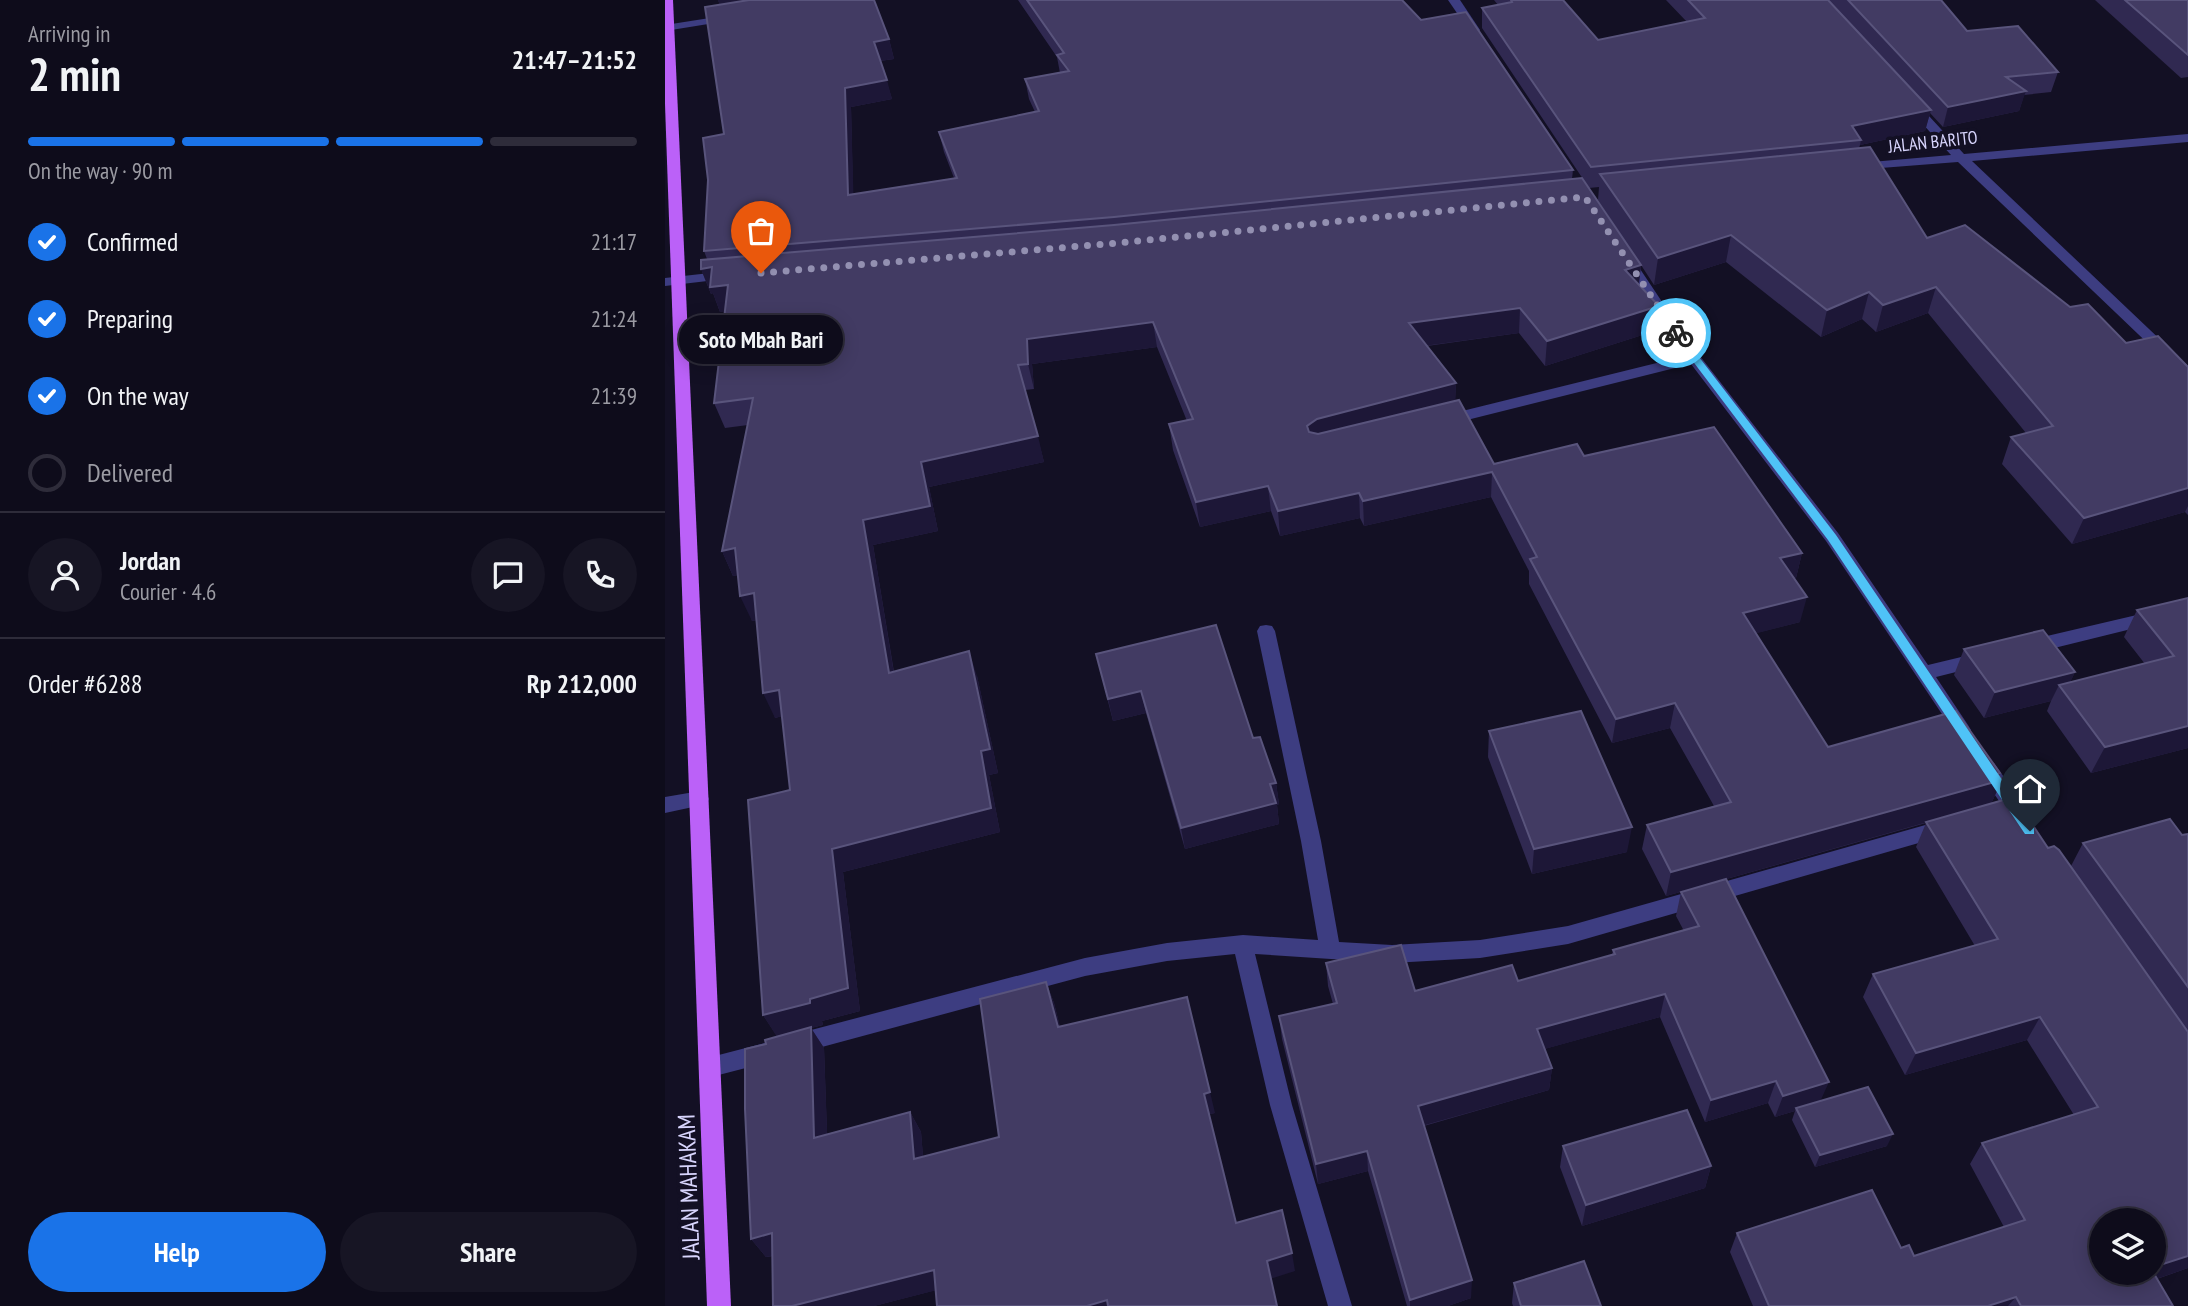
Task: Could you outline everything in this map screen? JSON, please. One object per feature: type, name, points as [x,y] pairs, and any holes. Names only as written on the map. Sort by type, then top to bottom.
[{"type":"main road","name":"JALAN MAHAKAM","points":[[667,0],[672,281],[699,799],[719,1306]]},
{"type":"street","points":[[1454,0],[1485,46]]},
{"type":"street","points":[[667,28],[745,15]]},
{"type":"street","points":[[1906,98],[1960,156],[2188,374]]},
{"type":"street","name":"JALAN BARITO","points":[[1849,169],[1960,156],[2188,138]]},
{"type":"street","points":[[1615,242],[1694,358],[1832,537],[2030,831]]},
{"type":"street","points":[[672,281],[748,274]]},
{"type":"street","points":[[1426,425],[1694,358]]},
{"type":"street","points":[[1924,673],[2188,608]]},
{"type":"street","points":[[1265,631],[1311,841],[1331,950]]},
{"type":"street","points":[[665,805],[699,799]]},
{"type":"street","points":[[1988,816],[2014,808]]},
{"type":"street","points":[[711,1067],[1085,967],[1167,952],[1243,944],[1392,954],[1480,949],[1568,935],[1962,823]]},
{"type":"street","points":[[1243,944],[1281,1105],[1341,1306]]},
{"type":"building","points":[[749,0],[874,0],[889,39],[874,42],[887,80],[845,88],[848,195],[957,178],[939,132],[1039,111],[1025,79],[1069,71],[1057,55],[1064,53],[1027,0],[1402,0],[1421,20],[1466,12],[1573,170],[1114,217],[704,251],[708,180],[703,138],[724,134],[705,7]]},
{"type":"building","points":[[1511,0],[1563,0],[1598,40],[1705,18],[1688,0],[1828,0],[1931,110],[1852,126],[1861,140],[1591,167],[1482,8],[1512,2]]},
{"type":"building","points":[[1848,0],[1941,0],[1967,31],[2018,26],[2058,72],[2006,77],[2026,91],[1948,107]]},
{"type":"building","points":[[2125,0],[2188,0],[2188,55]]},
{"type":"building","points":[[1870,147],[1927,238],[1965,225],[2070,307],[2088,304],[2126,343],[2158,336],[2188,367],[2188,488],[2084,518],[2011,437],[2053,426],[1936,287],[1883,305],[1869,292],[1827,310],[1731,235],[1658,258],[1600,174]]},
{"type":"building","points":[[1582,178],[1641,265],[1625,270],[1659,306],[1547,341],[1520,308],[1409,323],[1456,383],[1317,419],[1307,426],[1309,432],[1318,434],[1459,400],[1494,464],[1577,444],[1584,456],[1714,427],[1802,553],[1780,558],[1807,597],[1743,613],[1828,747],[1956,711],[2000,773],[1997,774],[2002,780],[1671,872],[1647,825],[1731,802],[1675,703],[1616,719],[1530,559],[1537,557],[1492,472],[1363,501],[1359,493],[1278,511],[1268,486],[1196,502],[1169,424],[1193,419],[1153,322],[1027,339],[1028,364],[1018,365],[1038,436],[921,462],[930,506],[863,520],[889,673],[969,651],[990,749],[981,751],[991,808],[832,849],[848,988],[810,999],[810,1003],[763,1015],[748,800],[790,790],[779,690],[763,693],[754,593],[740,596],[735,548],[722,551],[753,398],[714,403],[728,285],[710,287],[712,267],[701,269],[701,260],[1114,225]]},
{"type":"building","points":[[2188,598],[2188,726],[2105,747],[2059,685],[2174,656],[2137,610]]},
{"type":"building","points":[[1216,625],[1253,738],[1260,737],[1276,783],[1270,784],[1276,803],[1181,828],[1141,691],[1108,699],[1096,654]]},
{"type":"building","points":[[2043,630],[2075,672],[1995,692],[1964,649]]},
{"type":"building","points":[[1581,711],[1632,827],[1534,849],[1489,731]]},
{"type":"building","points":[[2014,797],[2048,848],[2054,846],[2059,850],[2188,1032],[2188,1256],[2166,1263],[2166,1208],[2089,1208],[2089,1285],[2161,1285],[2173,1306],[2021,1306],[2016,1297],[1988,1306],[1769,1306],[1737,1233],[1872,1190],[1901,1248],[1909,1245],[1914,1256],[2025,1220],[1982,1143],[2098,1107],[2040,1017],[1916,1053],[1873,974],[1998,939],[1926,822]]},
{"type":"building","points":[[2170,819],[2182,835],[2188,834],[2188,987],[2083,843]]},
{"type":"building","points":[[1726,879],[1829,1082],[1783,1096],[1776,1081],[1711,1100],[1665,994],[1537,1029],[1552,1068],[1418,1106],[1472,1280],[1410,1300],[1367,1151],[1316,1164],[1279,1016],[1337,1003],[1326,963],[1401,945],[1415,991],[1512,965],[1518,981],[1615,954],[1613,950],[1699,926],[1681,892]]},
{"type":"building","points":[[1046,982],[1058,1027],[1187,997],[1210,1092],[1204,1094],[1236,1223],[1282,1210],[1292,1253],[1267,1261],[1277,1306],[1108,1306],[1107,1300],[1087,1306],[937,1306],[934,1270],[792,1306],[773,1306],[772,1233],[751,1239],[745,1049],[766,1044],[765,1040],[811,1027],[814,1138],[910,1112],[914,1159],[999,1137],[980,999]]},
{"type":"building","points":[[1868,1087],[1893,1134],[1820,1155],[1796,1108]]},
{"type":"building","points":[[1687,1110],[1711,1166],[1586,1205],[1563,1146]]},
{"type":"building","points":[[1584,1261],[1601,1306],[1521,1306],[1514,1283]]},
{"type":"way so far","points":[[761,273],[1118,243],[1585,197],[1676,333]]},
{"type":"place","name":"Soto Mbah Bari","points":[[761,273]]},
{"type":"route","points":[[1676,333],[1832,537],[2030,831]]}]
